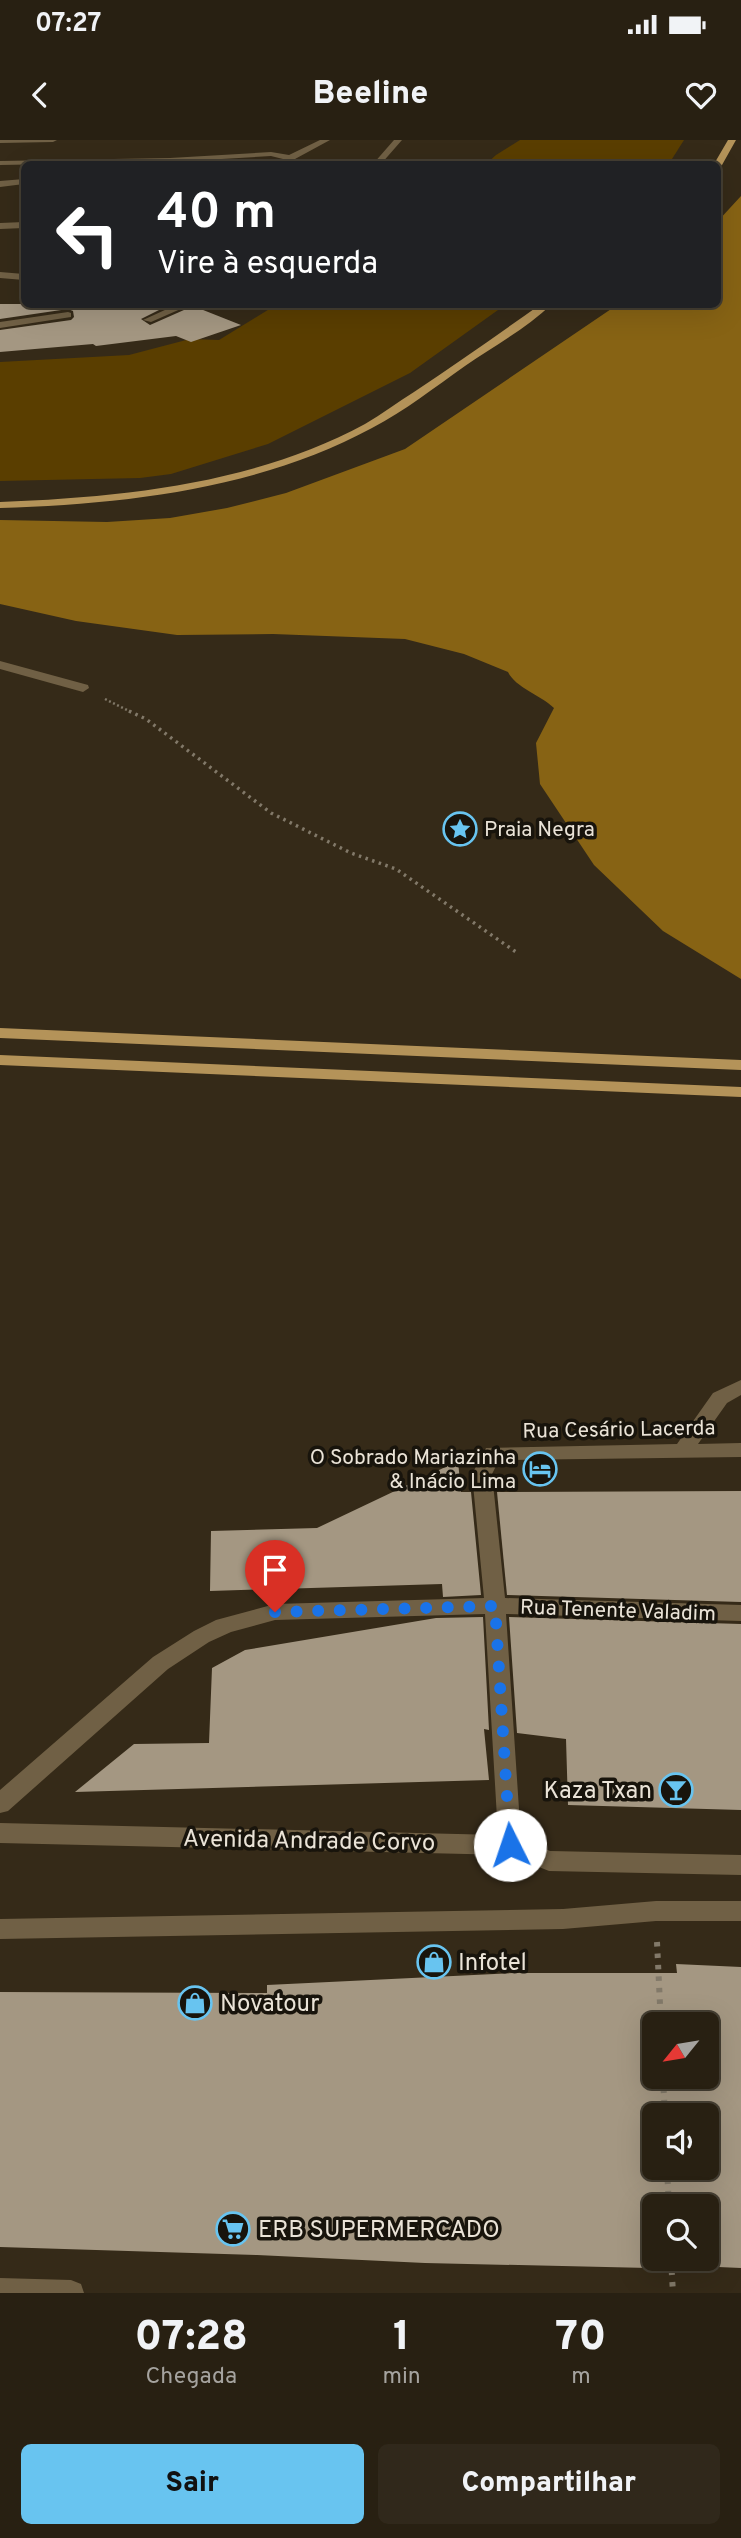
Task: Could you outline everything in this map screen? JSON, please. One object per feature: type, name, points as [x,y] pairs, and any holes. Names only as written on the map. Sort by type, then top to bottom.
[{"type":"main road","points":[[720,161],[732,140]]},
{"type":"main road","points":[[0,505],[55,503],[149,492],[261,468],[301,456],[370,425],[542,308]]},
{"type":"main road","points":[[0,1033],[741,1065]]},
{"type":"main road","points":[[0,1060],[741,1092]]},
{"type":"street","points":[[3,141],[55,140],[52,158],[48,161]]},
{"type":"street","points":[[138,161],[271,154],[293,161],[326,140]]},
{"type":"street","points":[[380,161],[398,140]]},
{"type":"street","points":[[0,163],[21,163]]},
{"type":"street","points":[[0,184],[21,183]]},
{"type":"street","points":[[0,226],[21,225]]},
{"type":"street","points":[[0,275],[21,277]]},
{"type":"street","points":[[148,320],[178,308]]},
{"type":"street","points":[[0,325],[68,315]]},
{"type":"street","points":[[0,665],[83,688]]},
{"type":"street","points":[[683,1450],[720,1398],[741,1387]]},
{"type":"street","name":"Rua Cesário Lacerda","points":[[495,1606],[482,1474],[494,1453],[741,1450]]},
{"type":"street","points":[[495,1606],[510,1845]]},
{"type":"street","name":"Rua Tenente Valadim","points":[[0,1804],[165,1658],[215,1628],[246,1616],[275,1612],[495,1606],[741,1614]]},
{"type":"street","name":"Avenida Andrade Corvo","points":[[0,1833],[510,1845],[549,1861],[741,1864]]},
{"type":"street","points":[[0,1928],[564,1919],[656,1911],[741,1911]]},
{"type":"street","points":[[0,2291],[71,2293]]},
{"type":"path","points":[[83,688],[146,719],[271,813],[351,853],[396,869],[516,952]]},
{"type":"path","points":[[656,1911],[660,2012]]},
{"type":"path","points":[[672,2271],[673,2293]]},
{"type":"shaded area","points":[[520,140],[684,140],[669,161],[489,161]]},
{"type":"shaded area","points":[[741,196],[741,979],[663,931],[594,865],[540,784],[536,743],[554,708],[516,682],[508,672],[464,654],[405,639],[273,634],[177,635],[76,621],[0,604],[0,520],[107,522],[170,518],[227,508],[286,493],[405,449],[613,308],[721,308],[721,218]]},
{"type":"shaded area","points":[[271,308],[501,308],[410,373],[268,444],[171,474],[140,478],[0,481],[0,362],[129,355],[190,339],[219,340]]},
{"type":"building","points":[[0,304],[21,304],[21,308],[163,308],[141,319],[150,325],[188,308],[198,308],[241,325],[191,342],[176,336],[96,346],[93,344],[0,352],[0,330],[71,320],[74,317],[73,311],[68,309],[0,319]]},
{"type":"building","points":[[458,1461],[461,1492],[471,1492],[481,1595],[443,1597],[442,1584],[210,1591],[211,1531],[317,1528]]},
{"type":"building","points":[[741,1491],[741,1602],[507,1595],[497,1492]]},
{"type":"building","points":[[483,1617],[489,1730],[484,1729],[489,1780],[75,1792],[134,1744],[209,1743],[212,1668],[245,1650],[436,1618]]},
{"type":"building","points":[[509,1617],[741,1624],[741,1810],[568,1805],[566,1739],[517,1733]]},
{"type":"building","points":[[676,1964],[741,1967],[741,2268],[719,2267],[719,2194],[642,2194],[642,2268],[425,2263],[0,2247],[0,1992],[267,1993],[267,1985],[513,1973],[677,1973]]},
{"type":"place","name":"Praia Negra","points":[[460,829]]},
{"type":"place","name":"O Sobrado Mariazinha & Inácio Lima","points":[[540,1469]]},
{"type":"place","name":"Kaza Txan","points":[[676,1790]]},
{"type":"place","name":"Infotel","points":[[434,1962]]},
{"type":"place","name":"Novatour","points":[[195,2003]]},
{"type":"place","name":"ERB SUPERMERCADO","points":[[233,2229]]},
{"type":"route","points":[[275,1612],[495,1606],[510,1845]]}]
